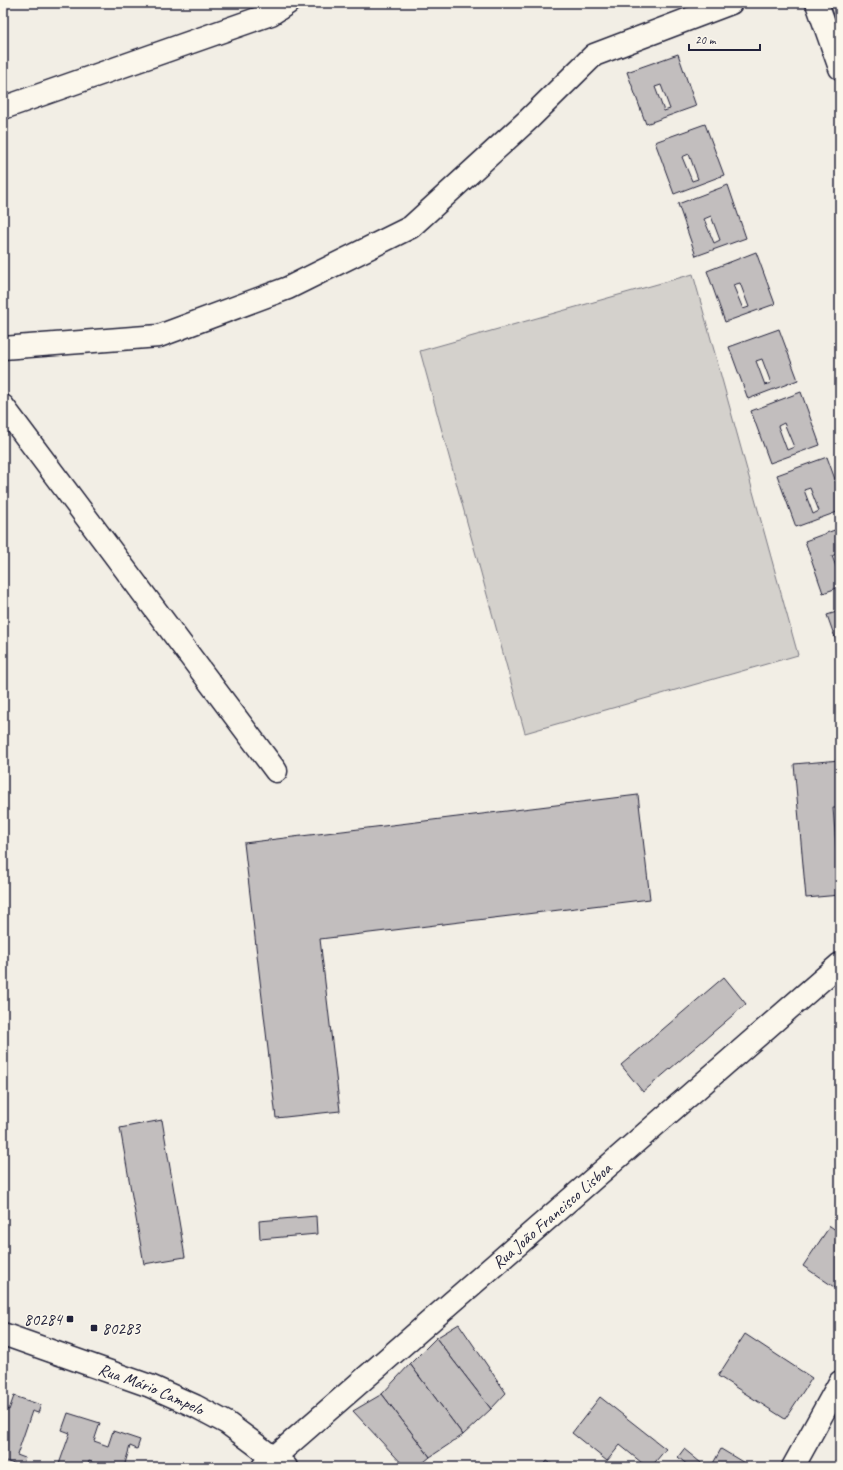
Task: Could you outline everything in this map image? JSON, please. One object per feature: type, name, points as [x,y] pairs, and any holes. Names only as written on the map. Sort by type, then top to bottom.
[{"type":"street","points":[[3,108],[271,14],[288,3]]},
{"type":"street","points":[[3,348],[159,336],[288,288],[411,227],[529,120],[594,55],[731,3]]},
{"type":"street","points":[[817,3],[840,68]]},
{"type":"street","points":[[3,406],[276,771]]},
{"type":"street","name":"Rua João Francisco Lisboa","points":[[274,1464],[840,964]]},
{"type":"street","name":"Rua Mário Campelo","points":[[3,1334],[150,1386],[195,1406],[227,1423],[274,1464]]},
{"type":"street","points":[[793,1467],[840,1382]]},
{"type":"shaded area","points":[[693,274],[798,655],[525,733],[420,351]]},
{"type":"building","points":[[678,54],[696,106],[646,124],[627,72]],"holes":[[[661,85],[670,109],[664,111],[655,87]]]},
{"type":"building","points":[[705,124],[724,175],[674,194],[655,142]],"holes":[[[689,154],[698,179],[692,181],[682,157]]]},
{"type":"building","points":[[728,185],[746,238],[696,256],[678,204]],"holes":[[[711,216],[720,240],[714,243],[704,219]]]},
{"type":"building","points":[[756,252],[775,304],[725,322],[707,271]],"holes":[[[740,283],[749,307],[743,309],[733,285]]]},
{"type":"building","points":[[779,329],[798,380],[748,399],[729,347]],"holes":[[[762,359],[771,383],[765,385],[756,361]]]},
{"type":"building","points":[[801,392],[820,445],[770,463],[751,411]],"holes":[[[784,423],[794,447],[787,450],[778,426]]]},
{"type":"building","points":[[827,457],[840,493],[840,511],[796,527],[777,475]],"holes":[[[810,488],[819,511],[813,514],[804,490]]]},
{"type":"building","points":[[840,528],[840,558],[838,553],[832,556],[840,577],[840,587],[823,593],[805,541]]},
{"type":"building","points":[[840,611],[840,652],[827,615]]},
{"type":"building","points":[[840,760],[840,808],[833,808],[840,895],[806,898],[794,764]]},
{"type":"building","points":[[638,795],[650,899],[320,939],[340,1111],[276,1118],[244,843]]},
{"type":"building","points":[[724,977],[746,1004],[643,1092],[621,1065]]},
{"type":"building","points":[[162,1120],[185,1257],[144,1264],[120,1128]]},
{"type":"building","points":[[316,1216],[317,1234],[260,1239],[259,1221]]},
{"type":"building","points":[[830,1226],[840,1233],[840,1291],[803,1266]]},
{"type":"building","points":[[459,1324],[506,1393],[491,1409],[436,1338]]},
{"type":"building","points":[[745,1334],[812,1378],[785,1419],[718,1376]]},
{"type":"building","points":[[436,1338],[491,1409],[463,1435],[410,1364]]},
{"type":"building","points":[[410,1364],[463,1435],[430,1457],[382,1394]]},
{"type":"building","points":[[382,1394],[430,1457],[418,1467],[405,1467],[353,1411]]},
{"type":"building","points":[[14,1396],[41,1405],[38,1413],[32,1411],[17,1455],[25,1458],[22,1467],[3,1460],[3,1436],[5,1431],[3,1430],[3,1408],[9,1410]]},
{"type":"building","points":[[600,1397],[666,1449],[651,1467],[647,1467],[620,1445],[607,1461],[572,1433]]},
{"type":"building","points":[[68,1413],[100,1423],[94,1441],[108,1446],[113,1431],[140,1440],[137,1449],[130,1446],[124,1467],[103,1467],[89,1461],[87,1467],[58,1467],[70,1433],[62,1430]]},
{"type":"building","points":[[684,1449],[706,1467],[690,1467],[678,1457]]},
{"type":"building","points":[[721,1449],[751,1467],[711,1467]]},
{"type":"building","points":[[547,1461],[556,1467],[542,1467]]},
{"type":"place","name":"80284","points":[[70,1319]]},
{"type":"place","name":"80283","points":[[94,1328]]}]
